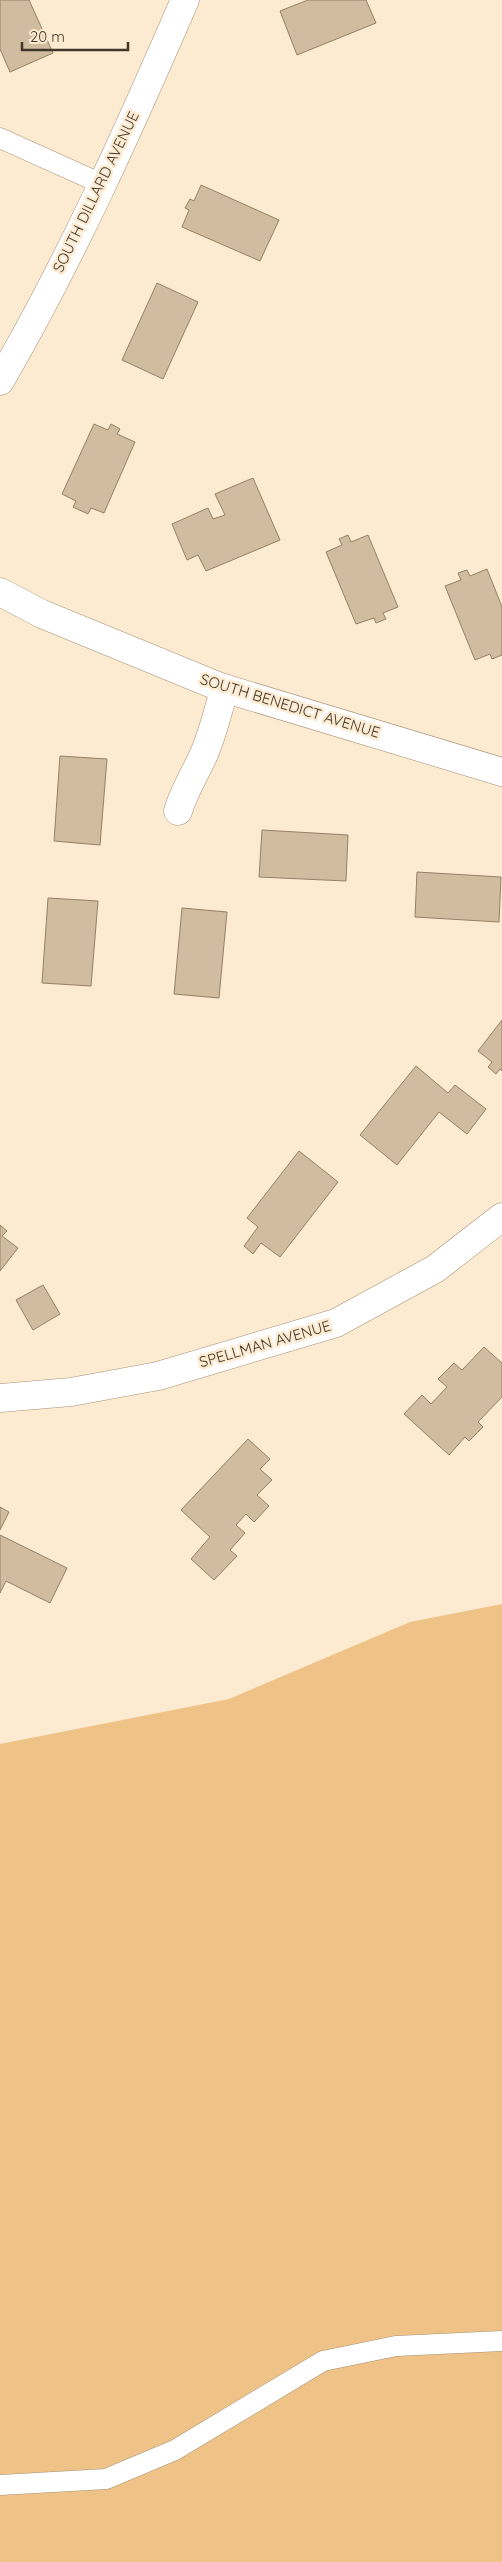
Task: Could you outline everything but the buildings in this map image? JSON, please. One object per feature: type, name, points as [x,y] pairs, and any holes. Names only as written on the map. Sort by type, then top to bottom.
[{"type":"street","name":"SOUTH DILLARD AVENUE","points":[[0,381],[25,338],[102,184],[185,0]]},
{"type":"street","name":"SOUTH BENEDICT AVENUE","points":[[0,592],[42,614],[225,688],[502,772]]},
{"type":"street","points":[[178,811],[182,796],[193,780],[205,751],[225,688]]},
{"type":"street","name":"SPELLMAN AVENUE","points":[[0,1398],[71,1392],[158,1376],[336,1324],[435,1269],[502,1218]]},
{"type":"lane","points":[[0,138],[102,184]]},
{"type":"lane","points":[[0,2485],[106,2479],[176,2450],[323,2361],[396,2346],[502,2341]]},
{"type":"shaded area","points":[[502,1604],[502,2562],[0,2562],[0,1744],[229,1699],[410,1622]]}]
